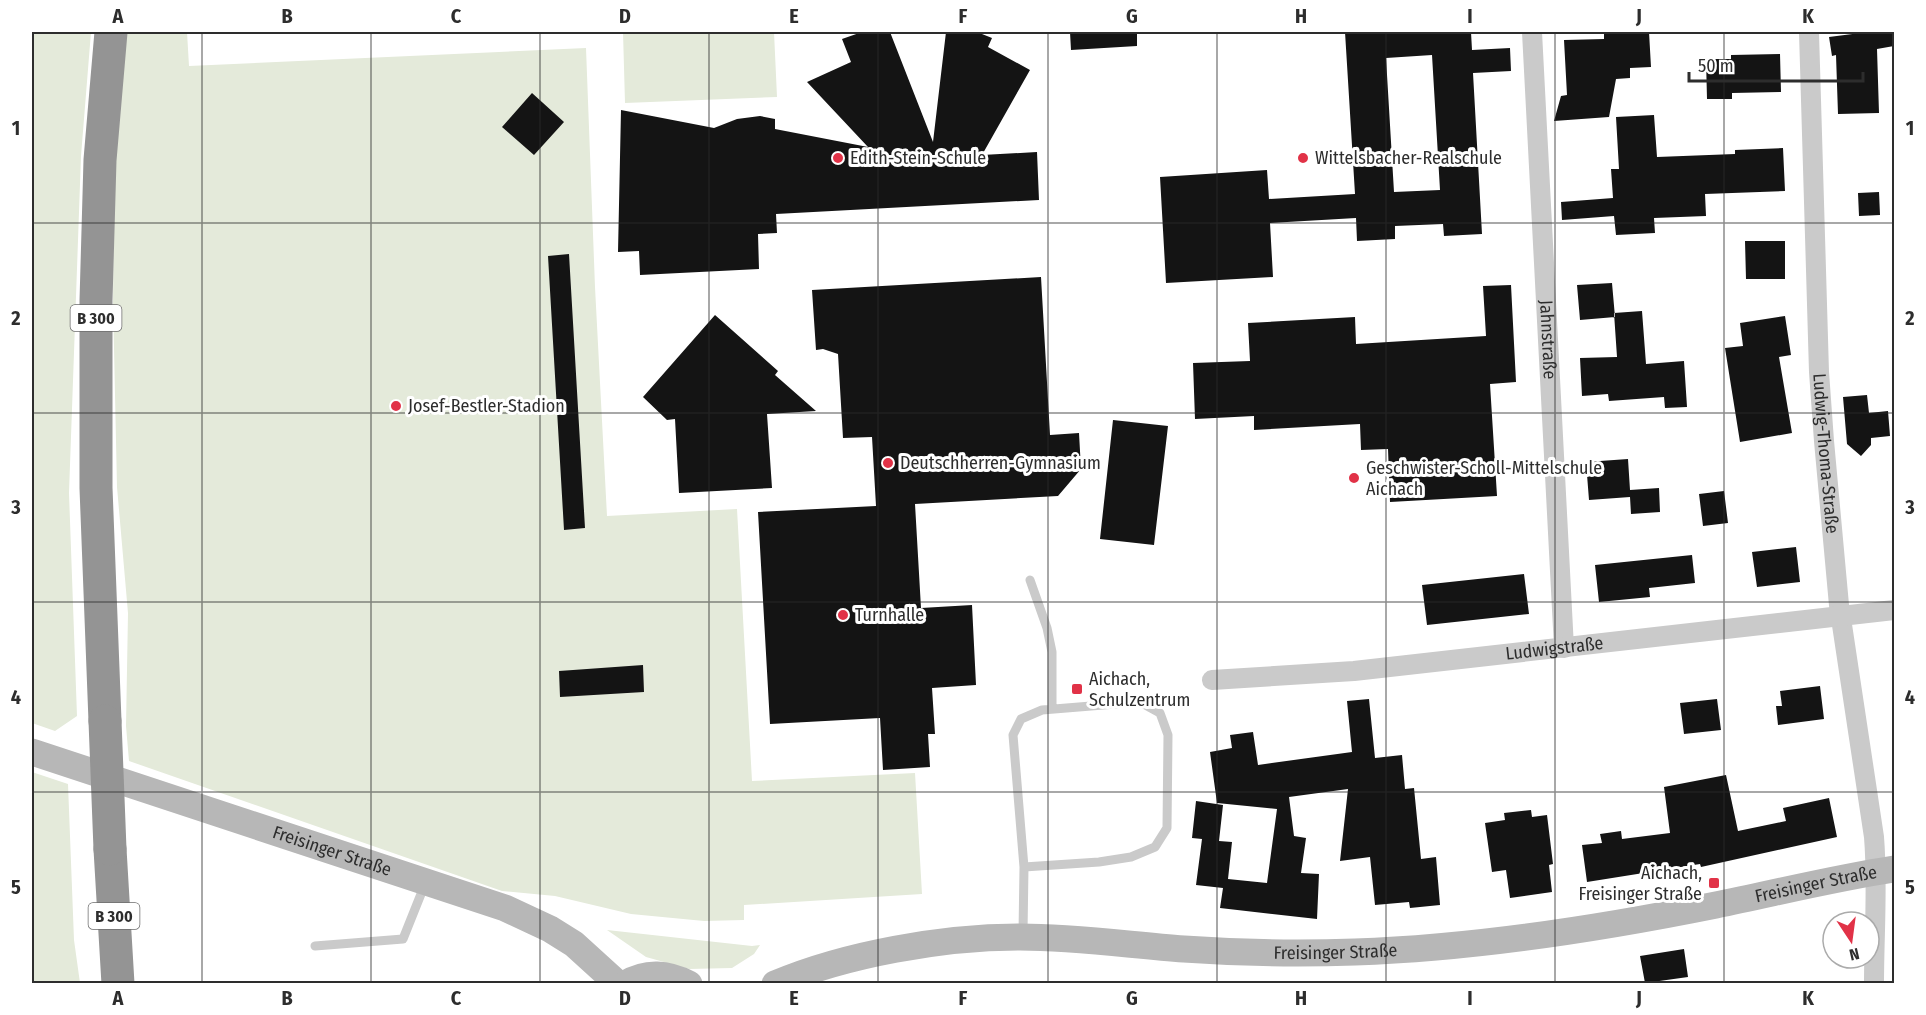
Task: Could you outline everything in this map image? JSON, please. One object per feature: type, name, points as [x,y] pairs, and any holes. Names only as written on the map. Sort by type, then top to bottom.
[{"type":"highway","name":"B 300","points":[[111,32],[100,159],[96,301],[96,488],[110,849],[118,984]]},
{"type":"main road","name":"Freisinger Straße","points":[[32,752],[505,908],[550,929],[574,944],[618,984]]},
{"type":"main road","name":"Freisinger Straße","points":[[775,984],[830,964],[914,946],[982,938],[1023,937],[1277,953],[1353,952],[1448,946],[1592,928],[1886,870]]},
{"type":"main road","points":[[625,984],[645,975],[657,974],[669,975],[689,984]]},
{"type":"street","name":"Jahnstraße","points":[[1532,32],[1564,648]]},
{"type":"street","name":"Ludwig-Thoma-Straße","points":[[1809,32],[1819,372],[1840,616],[1874,837],[1886,870],[1874,920],[1874,984]]},
{"type":"street","name":"Ludwigstraße","points":[[1212,680],[1354,671],[1894,610]]},
{"type":"lane","points":[[1029,580],[1047,628],[1052,652],[1052,709]]},
{"type":"lane","points":[[1023,937],[1024,867],[1013,735],[1021,719],[1042,710],[1140,702],[1160,713],[1168,735],[1167,828],[1155,847],[1131,857],[1100,862],[1024,867]]},
{"type":"lane","points":[[315,946],[403,939],[426,882]]},
{"type":"green space","points":[[32,32],[91,32],[81,156],[69,493],[77,716],[55,731],[32,723]]},
{"type":"green space","name":"Josef-Bestler-Stadion","points":[[126,32],[187,32],[189,66],[586,48],[607,516],[737,509],[752,781],[915,773],[922,894],[744,905],[744,920],[704,921],[631,914],[555,896],[502,891],[129,761],[126,726],[128,613],[117,487],[113,302],[114,173]]},
{"type":"green space","points":[[623,32],[774,32],[777,97],[625,103]]},
{"type":"green space","points":[[32,772],[68,784],[74,940],[80,983],[32,983]]},
{"type":"green space","points":[[607,930],[760,945],[754,954],[732,968],[689,969],[646,957]]},
{"type":"building","points":[[862,32],[890,32],[933,142],[946,32],[977,32],[992,38],[988,47],[1030,70],[982,155],[1037,152],[1039,200],[776,214],[777,233],[758,234],[759,269],[640,275],[639,251],[618,252],[621,110],[714,128],[737,119],[760,116],[775,119],[775,129],[868,147],[807,82],[851,62],[842,39]]},
{"type":"building","points":[[1070,32],[1137,32],[1137,46],[1071,50]]},
{"type":"building","points":[[1345,32],[1471,32],[1472,50],[1510,48],[1511,71],[1473,73],[1482,234],[1444,236],[1443,224],[1395,226],[1395,239],[1357,241],[1356,218],[1270,223],[1273,277],[1166,283],[1160,177],[1267,170],[1269,199],[1355,194]],"holes":[[[1432,55],[1440,190],[1394,192],[1386,58]]]},
{"type":"building","points":[[1604,32],[1649,32],[1651,67],[1630,68],[1630,78],[1616,79],[1609,117],[1554,121],[1561,96],[1567,95],[1564,40],[1604,39]]},
{"type":"building","points":[[1868,32],[1894,32],[1894,46],[1877,49],[1879,113],[1838,114],[1836,55],[1832,56],[1829,37]]},
{"type":"building","points":[[1780,54],[1781,92],[1732,93],[1732,99],[1707,99],[1706,59],[1731,59],[1731,55]]},
{"type":"building","points":[[532,93],[564,122],[534,155],[502,127]]},
{"type":"building","points":[[1654,115],[1657,157],[1735,154],[1735,150],[1783,148],[1785,191],[1705,194],[1706,216],[1654,218],[1655,233],[1616,235],[1614,216],[1562,220],[1561,202],[1613,198],[1611,169],[1619,169],[1616,117]]},
{"type":"building","points":[[1879,192],[1880,215],[1859,216],[1858,193]]},
{"type":"building","points":[[1745,241],[1785,241],[1785,279],[1746,279]]},
{"type":"building","points":[[569,254],[585,528],[564,530],[548,256]]},
{"type":"building","points":[[1041,277],[1050,435],[1079,433],[1081,469],[1058,496],[915,504],[921,608],[972,605],[976,685],[932,688],[935,734],[928,734],[930,767],[883,770],[880,718],[770,724],[758,512],[876,506],[872,437],[843,438],[838,354],[823,349],[816,350],[812,290]]},
{"type":"building","points":[[1612,283],[1615,317],[1580,320],[1577,285]]},
{"type":"building","points":[[1511,285],[1516,382],[1490,384],[1497,496],[1390,502],[1388,449],[1361,450],[1360,424],[1254,430],[1254,416],[1195,419],[1193,363],[1250,361],[1248,323],[1355,317],[1356,344],[1486,336],[1483,286]]},
{"type":"building","points":[[1642,311],[1646,364],[1684,361],[1687,407],[1665,408],[1664,397],[1609,401],[1608,394],[1582,396],[1580,358],[1617,357],[1614,313]]},
{"type":"building","points":[[715,315],[778,371],[775,375],[816,411],[767,414],[772,488],[679,493],[675,419],[667,420],[643,397]]},
{"type":"building","points":[[1785,316],[1791,355],[1779,357],[1792,433],[1740,442],[1725,348],[1743,346],[1740,323]]},
{"type":"building","points":[[1867,395],[1869,413],[1888,411],[1890,436],[1871,438],[1871,445],[1861,456],[1847,444],[1843,397]]},
{"type":"building","points":[[1113,420],[1168,426],[1154,545],[1100,539]]},
{"type":"building","points":[[1628,459],[1630,490],[1659,488],[1660,512],[1631,514],[1630,497],[1589,500],[1586,462]]},
{"type":"building","points":[[1724,491],[1728,523],[1703,526],[1699,494]]},
{"type":"building","points":[[1796,547],[1800,582],[1757,587],[1752,552]]},
{"type":"building","points":[[1692,555],[1695,583],[1649,588],[1650,597],[1599,602],[1595,565]]},
{"type":"building","points":[[1524,574],[1529,614],[1427,625],[1422,585]]},
{"type":"building","points":[[643,665],[644,692],[560,697],[559,671]]},
{"type":"building","points":[[1820,686],[1824,719],[1778,725],[1776,706],[1782,706],[1780,691]]},
{"type":"building","points":[[1369,699],[1375,758],[1402,755],[1405,789],[1414,788],[1421,859],[1436,857],[1440,905],[1410,908],[1409,902],[1375,905],[1370,857],[1340,861],[1348,789],[1289,797],[1294,836],[1306,838],[1301,873],[1319,874],[1317,919],[1220,908],[1223,888],[1196,885],[1202,839],[1192,838],[1196,801],[1223,805],[1219,841],[1232,842],[1228,879],[1267,883],[1277,809],[1217,803],[1210,752],[1232,748],[1230,735],[1253,732],[1258,765],[1352,752],[1347,701]]},
{"type":"building","points":[[1717,699],[1721,730],[1684,734],[1680,703]]},
{"type":"building","points":[[1726,775],[1738,831],[1786,821],[1783,808],[1829,798],[1837,837],[1701,867],[1700,864],[1587,882],[1582,845],[1602,843],[1600,834],[1621,831],[1622,839],[1670,833],[1664,787]]},
{"type":"building","points":[[1531,810],[1532,817],[1547,815],[1553,864],[1549,865],[1552,892],[1510,898],[1506,870],[1492,872],[1485,823],[1505,820],[1504,813]]},
{"type":"building","points":[[1684,949],[1688,977],[1645,983],[1640,956]]},
{"type":"place","name":"Edith-Stein-Schule","points":[[838,158]]},
{"type":"place","name":"Wittelsbacher-Realschule","points":[[1303,158]]},
{"type":"place","name":"Josef-Bestler-Stadion","points":[[396,406]]},
{"type":"place","name":"Deutschherren-Gymnasium","points":[[888,463]]},
{"type":"place","name":"Geschwister-Scholl-Mittelschule Aichach","points":[[1354,478]]},
{"type":"place","name":"Turnhalle","points":[[843,615]]},
{"type":"place","name":"Aichach, Schulzentrum","points":[[1077,689]]},
{"type":"place","name":"Aichach, Freisinger Straße","points":[[1714,883]]}]
